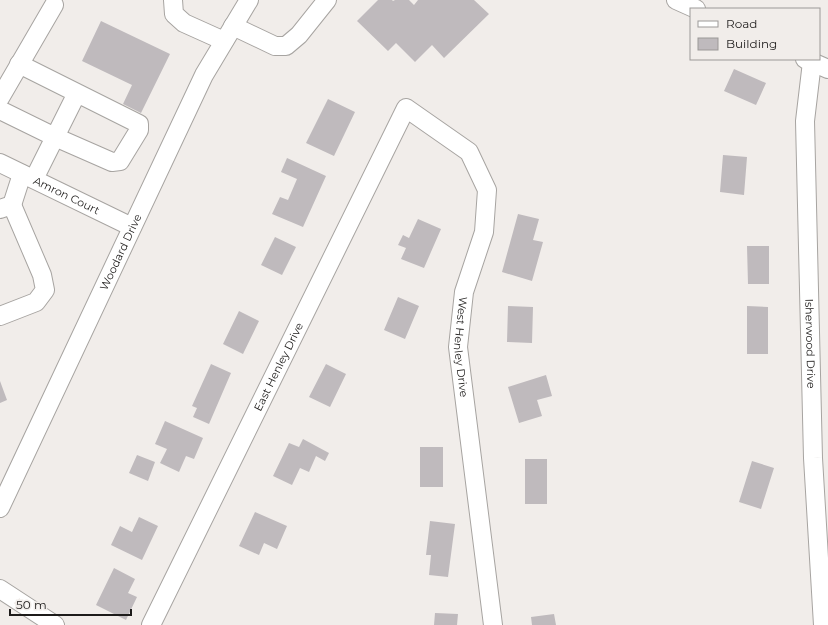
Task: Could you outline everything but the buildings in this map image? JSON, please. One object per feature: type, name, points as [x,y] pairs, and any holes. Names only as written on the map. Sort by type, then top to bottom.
[{"type":"street","points":[[173,0],[174,14],[184,23],[224,41]]},
{"type":"street","name":"Woodard Drive","points":[[0,508],[204,75],[249,0]]},
{"type":"street","points":[[233,26],[275,46],[286,46],[299,35],[328,0]]},
{"type":"street","points":[[676,0],[694,8]]},
{"type":"street","points":[[0,98],[54,5]]},
{"type":"street","points":[[808,60],[828,69]]},
{"type":"street","name":"Isherwood Drive","points":[[808,60],[805,121],[821,459],[823,625]]},
{"type":"street","points":[[0,110],[55,137],[112,162],[120,161],[139,130],[139,124],[19,64]]},
{"type":"street","points":[[0,316],[36,302],[45,290],[42,275],[6,207],[55,137],[77,92]]},
{"type":"street","name":"East Henley Drive","points":[[151,625],[406,108]]},
{"type":"street","name":"West Henley Drive","points":[[406,108],[469,152],[487,190],[484,232],[464,292],[458,347],[493,625]]},
{"type":"street","name":"Amron Court","points":[[0,163],[132,227]]},
{"type":"street","points":[[0,589],[55,625]]}]
